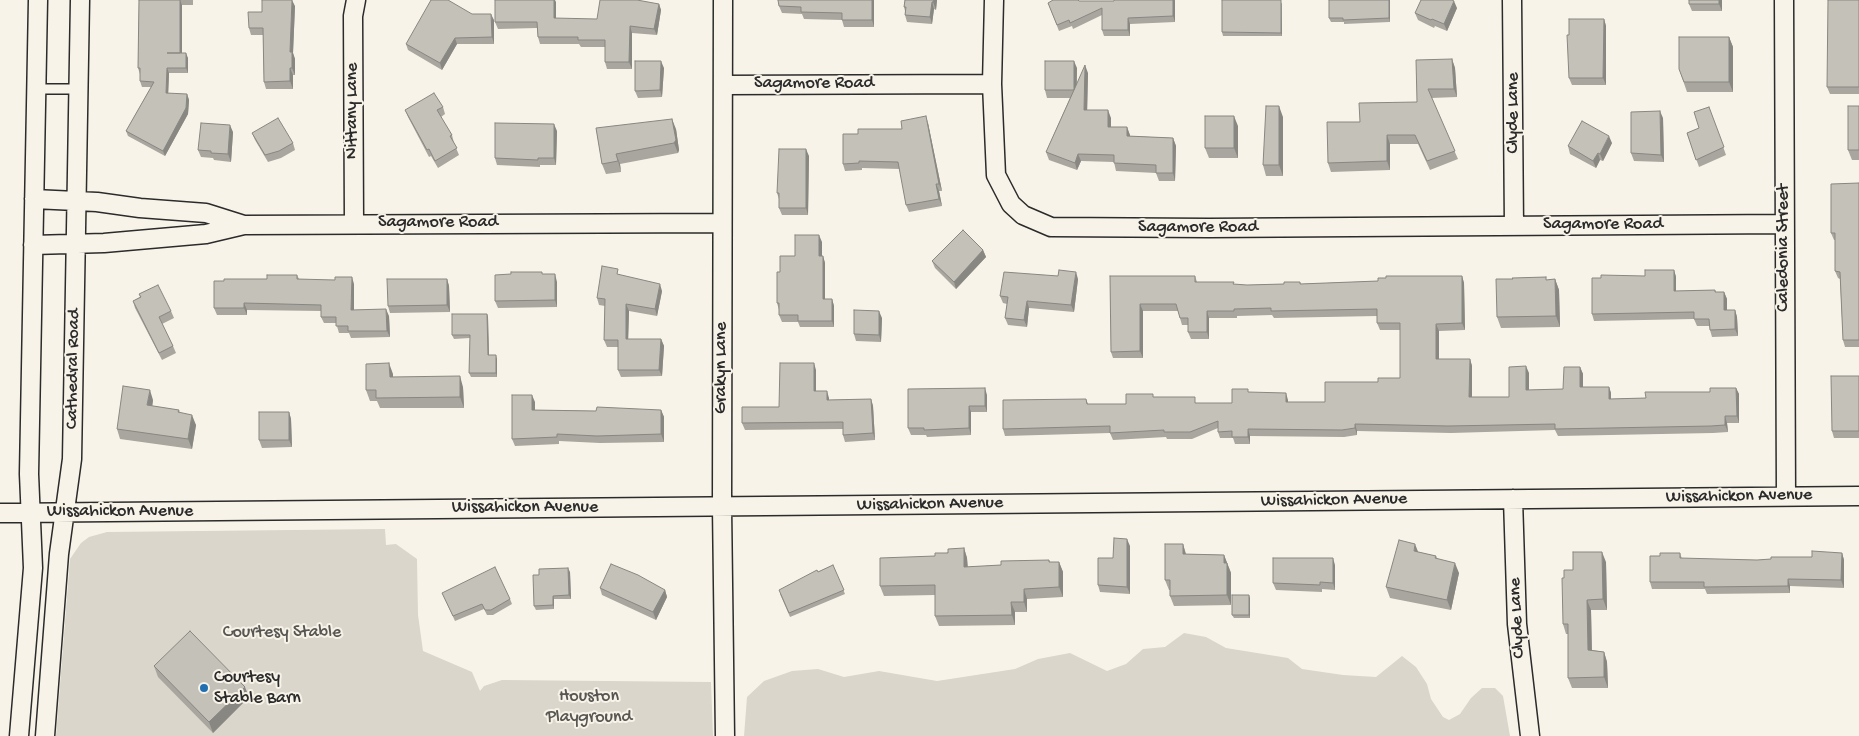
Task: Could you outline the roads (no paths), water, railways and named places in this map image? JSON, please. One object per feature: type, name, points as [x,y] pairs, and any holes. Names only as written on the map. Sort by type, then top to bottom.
[{"type":"street","points":[[19,736],[33,568],[30,512],[38,0]]},
{"type":"street","name":"Cathedral Road","points":[[45,736],[59,554],[67,512],[72,459],[80,0]]},
{"type":"street","name":"Nittany Lane","points":[[354,223],[353,16],[356,0]]},
{"type":"street","name":"Grakyn Lane","points":[[723,0],[722,507],[725,736]]},
{"type":"street","points":[[992,84],[994,0]]},
{"type":"street","name":"Clyde Lane","points":[[1512,0],[1514,226]]},
{"type":"street","name":"Caledonia Street","points":[[1784,0],[1786,496]]},
{"type":"street","name":"Sagamore Road","points":[[723,84],[992,84],[993,158],[1002,192],[1023,216],[1051,227],[1209,228],[1784,224]]},
{"type":"street","name":"Sagamore Road","points":[[34,199],[206,213],[244,225]]},
{"type":"street","name":"Sagamore Road","points":[[33,245],[76,244],[206,234],[244,225],[354,223],[722,223]]},
{"type":"street","name":"Wissahickon Avenue","points":[[0,513],[1859,496]]},
{"type":"street","name":"Clyde Lane","points":[[1513,500],[1518,624],[1530,736]]},
{"type":"lane","points":[[36,89],[79,89]]},
{"type":"place","name":"Courtesy Stable Barn","points":[[204,688]]},
{"type":"park label","name":"Courtesy Stable","points":[[282,633]]},
{"type":"park label","name":"Houston Playground","points":[[589,708]]}]
